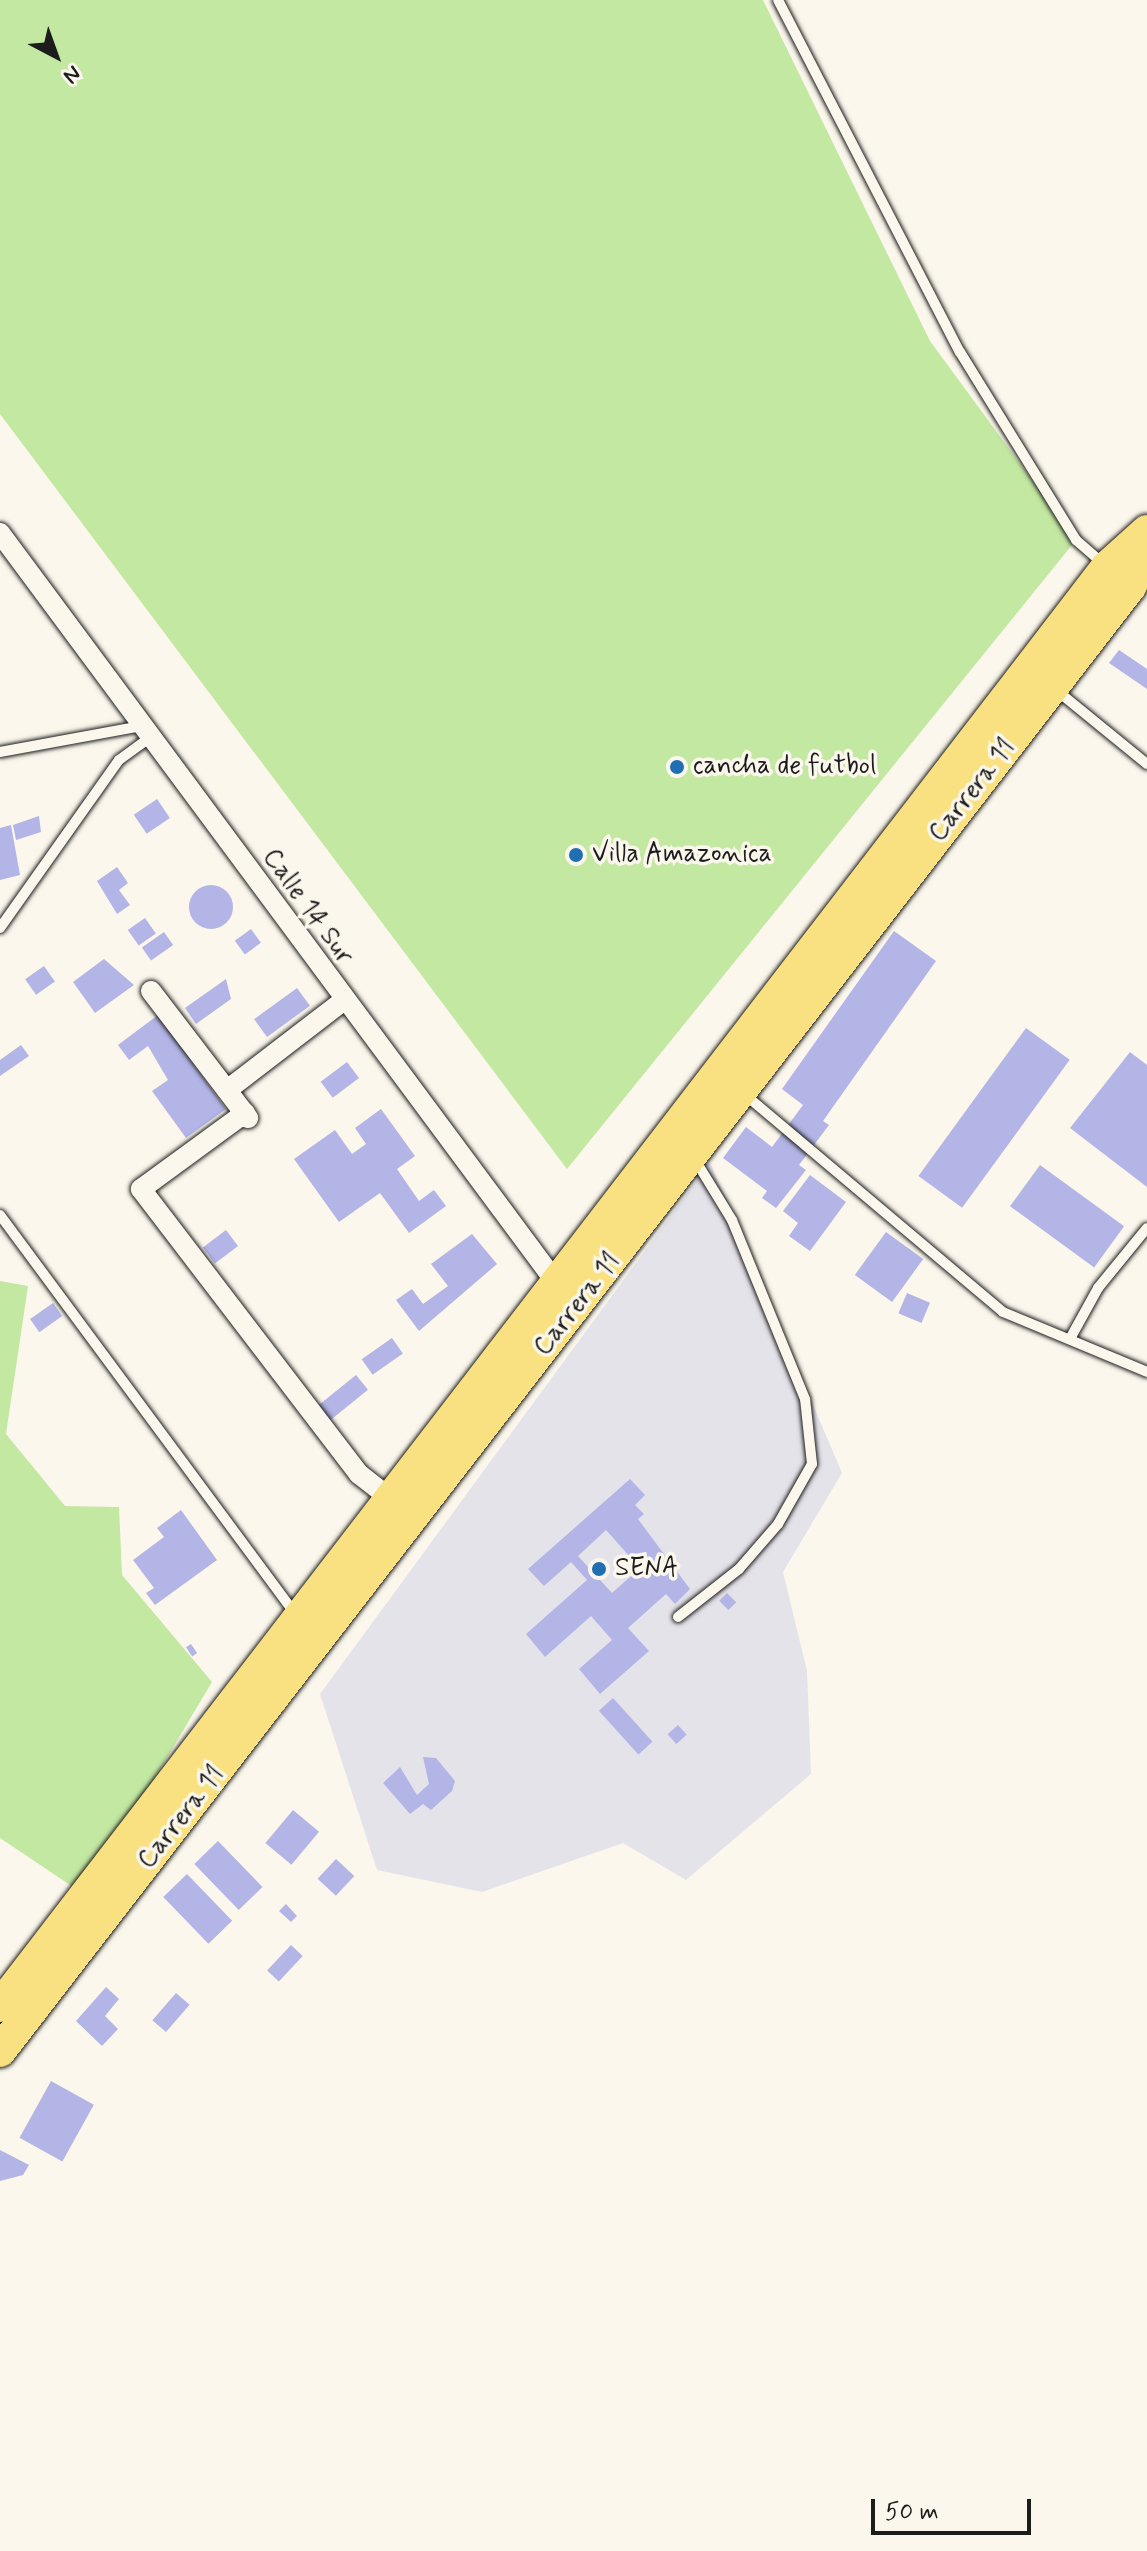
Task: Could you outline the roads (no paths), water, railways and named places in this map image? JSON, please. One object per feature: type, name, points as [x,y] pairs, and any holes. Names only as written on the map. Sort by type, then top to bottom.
[{"type":"main road","name":"Carrera 11","points":[[0,2051],[1053,687],[1147,531]]},
{"type":"main road","name":"Carrera 11","points":[[0,2006],[665,1137],[1118,577],[1147,553]]},
{"type":"street","name":"Calle 14 Sur","points":[[0,533],[551,1283],[579,1303]]},
{"type":"street","points":[[151,991],[247,1116],[141,1189],[359,1474],[388,1497]]},
{"type":"street","points":[[227,1090],[343,1001]]},
{"type":"lane","points":[[778,0],[960,352],[1076,540],[1118,577]]},
{"type":"lane","points":[[1053,687],[1147,764]]},
{"type":"lane","points":[[0,752],[148,731]]},
{"type":"lane","points":[[0,928],[119,760],[148,731]]},
{"type":"lane","points":[[741,1092],[1003,1312],[1071,1337],[1147,1372]]},
{"type":"lane","points":[[665,1137],[692,1156],[732,1220],[805,1399],[812,1464],[778,1524],[739,1569],[678,1617]]},
{"type":"lane","points":[[0,1215],[297,1617]]},
{"type":"lane","points":[[1071,1337],[1098,1288],[1147,1228]]},
{"type":"place","name":"cancha de futbol","points":[[677,767]]},
{"type":"place","name":"Villa Amazonica","points":[[576,855]]},
{"type":"place","name":"SENA","points":[[599,1569]]}]
